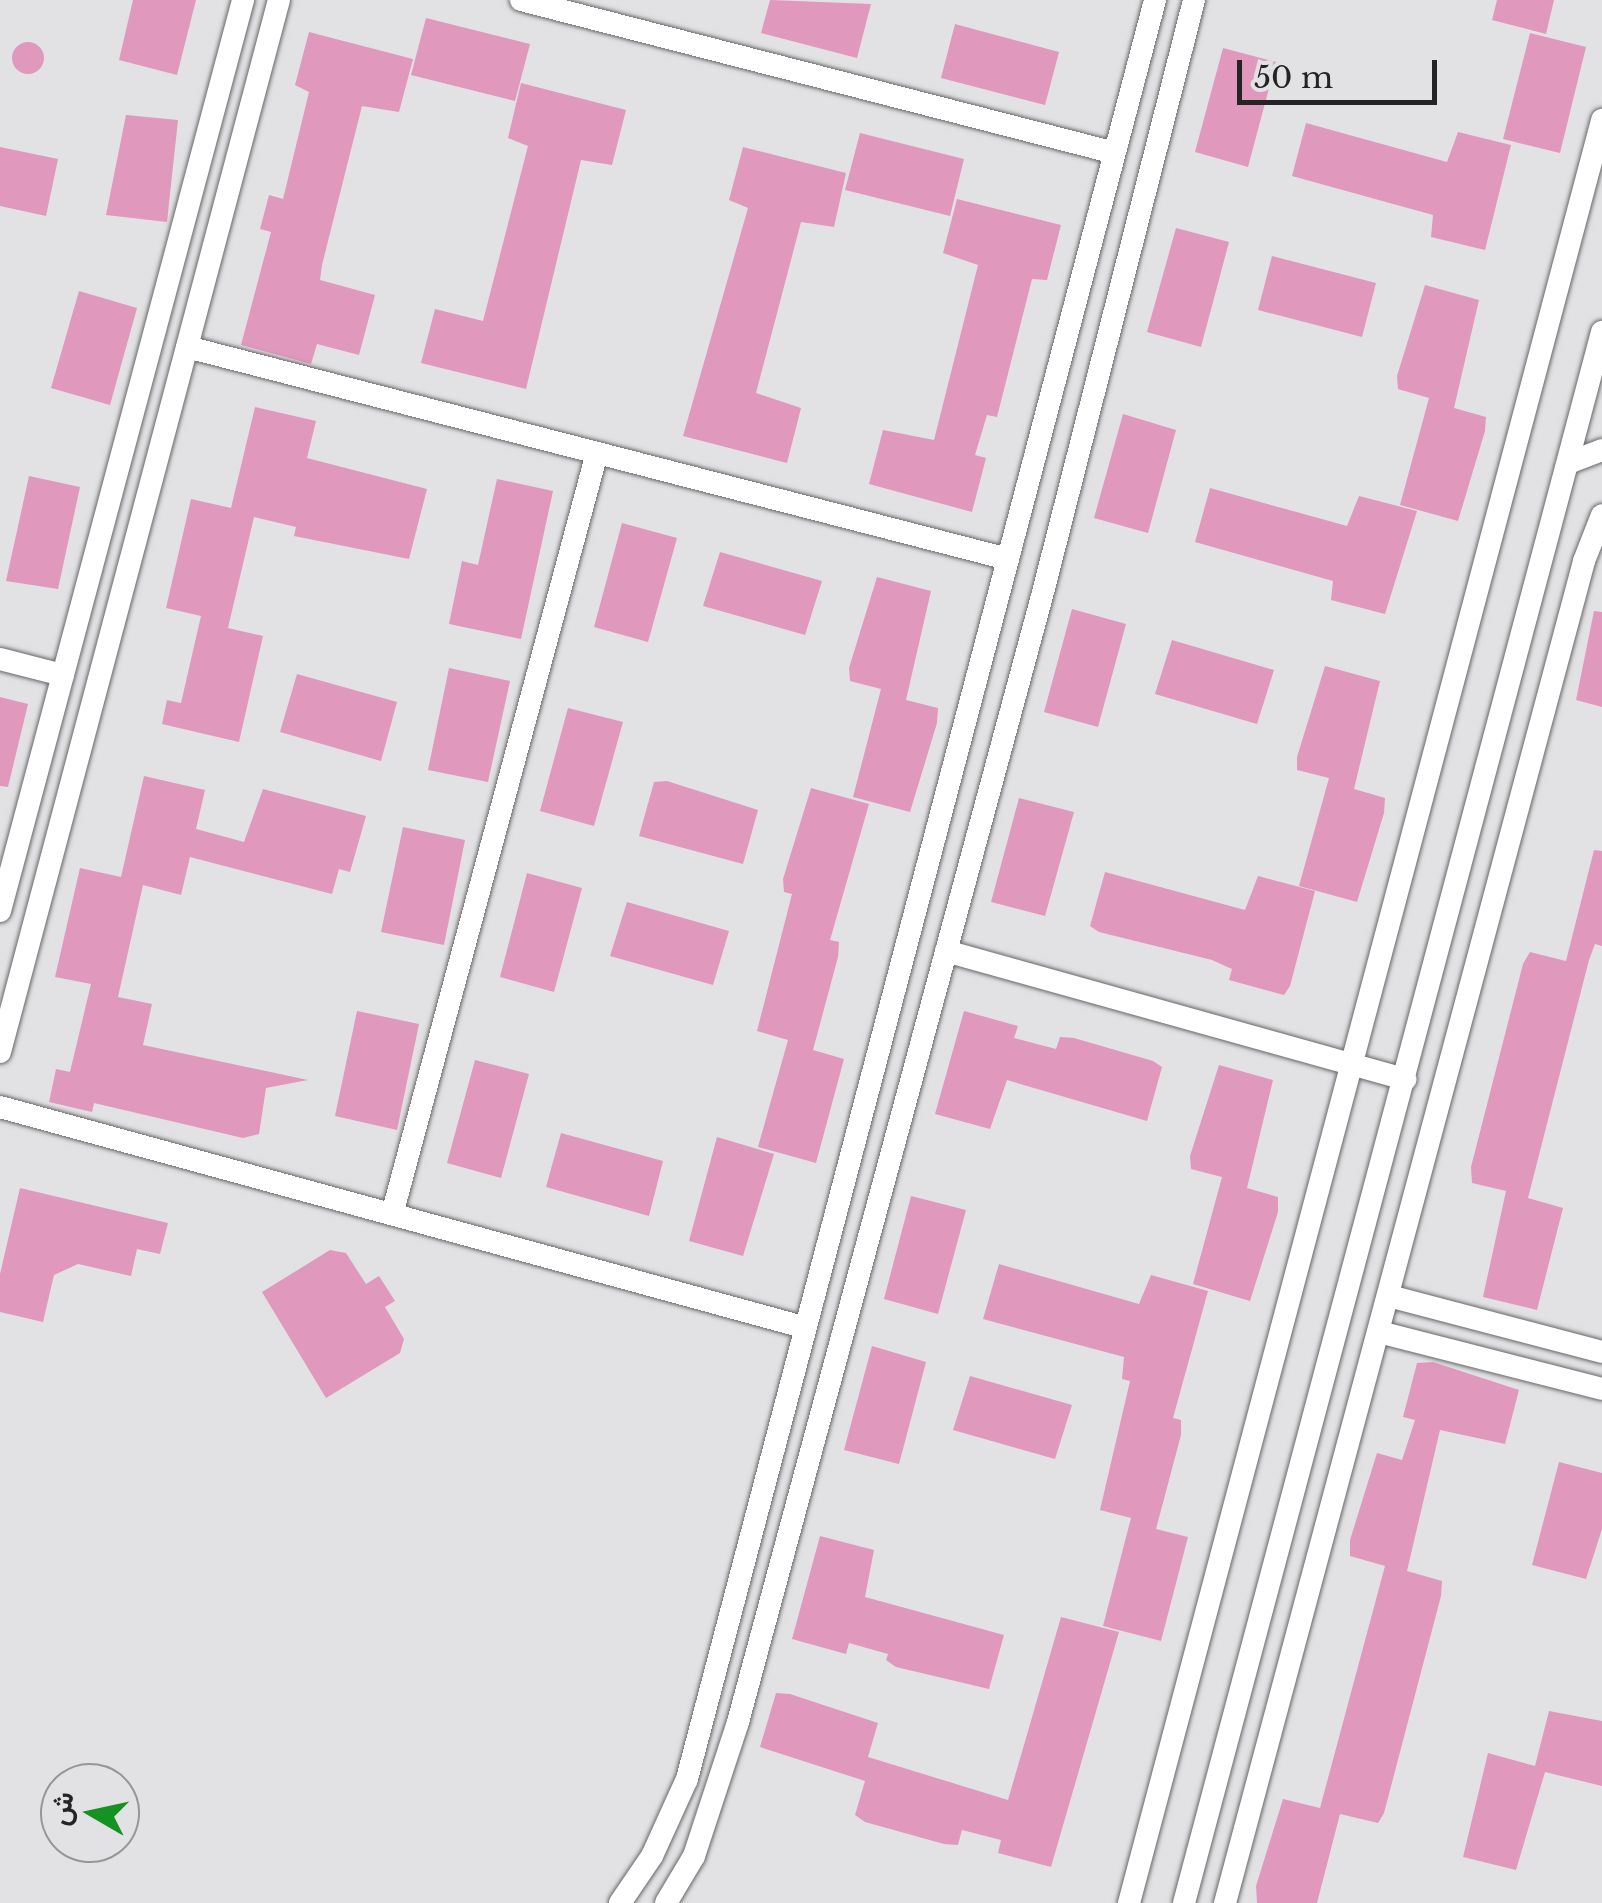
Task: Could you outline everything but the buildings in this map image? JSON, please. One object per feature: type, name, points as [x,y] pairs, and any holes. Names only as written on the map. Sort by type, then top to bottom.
[{"type":"street","points":[[0,911],[243,0]]},
{"type":"street","points":[[0,1052],[279,0]]},
{"type":"street","points":[[521,0],[1115,153]]},
{"type":"street","points":[[620,1903],[652,1856],[687,1780],[803,1326],[1155,0]]},
{"type":"street","points":[[666,1903],[712,1809],[756,1657],[1041,600],[1194,0]]},
{"type":"street","points":[[234,36],[267,45]]},
{"type":"street","points":[[1129,1903],[1602,120]]},
{"type":"street","points":[[1184,1903],[1602,332]]},
{"type":"street","points":[[187,347],[1008,559]]},
{"type":"street","points":[[1568,463],[1602,450]]},
{"type":"street","points":[[393,1212],[597,453]]},
{"type":"street","points":[[1225,1903],[1584,561],[1602,516]]},
{"type":"street","points":[[1001,587],[1041,600]]},
{"type":"street","points":[[0,659],[63,674]]},
{"type":"street","points":[[1505,703],[1547,710]]},
{"type":"street","points":[[946,952],[1405,1079]]},
{"type":"street","points":[[899,969],[938,981]]},
{"type":"street","points":[[0,1107],[803,1326]]},
{"type":"street","points":[[1389,1296],[1602,1352]]},
{"type":"street","points":[[1379,1332],[1602,1389]]},
{"type":"street","points":[[1299,1472],[1339,1481]]},
{"type":"street","points":[[722,1645],[756,1657]]}]
